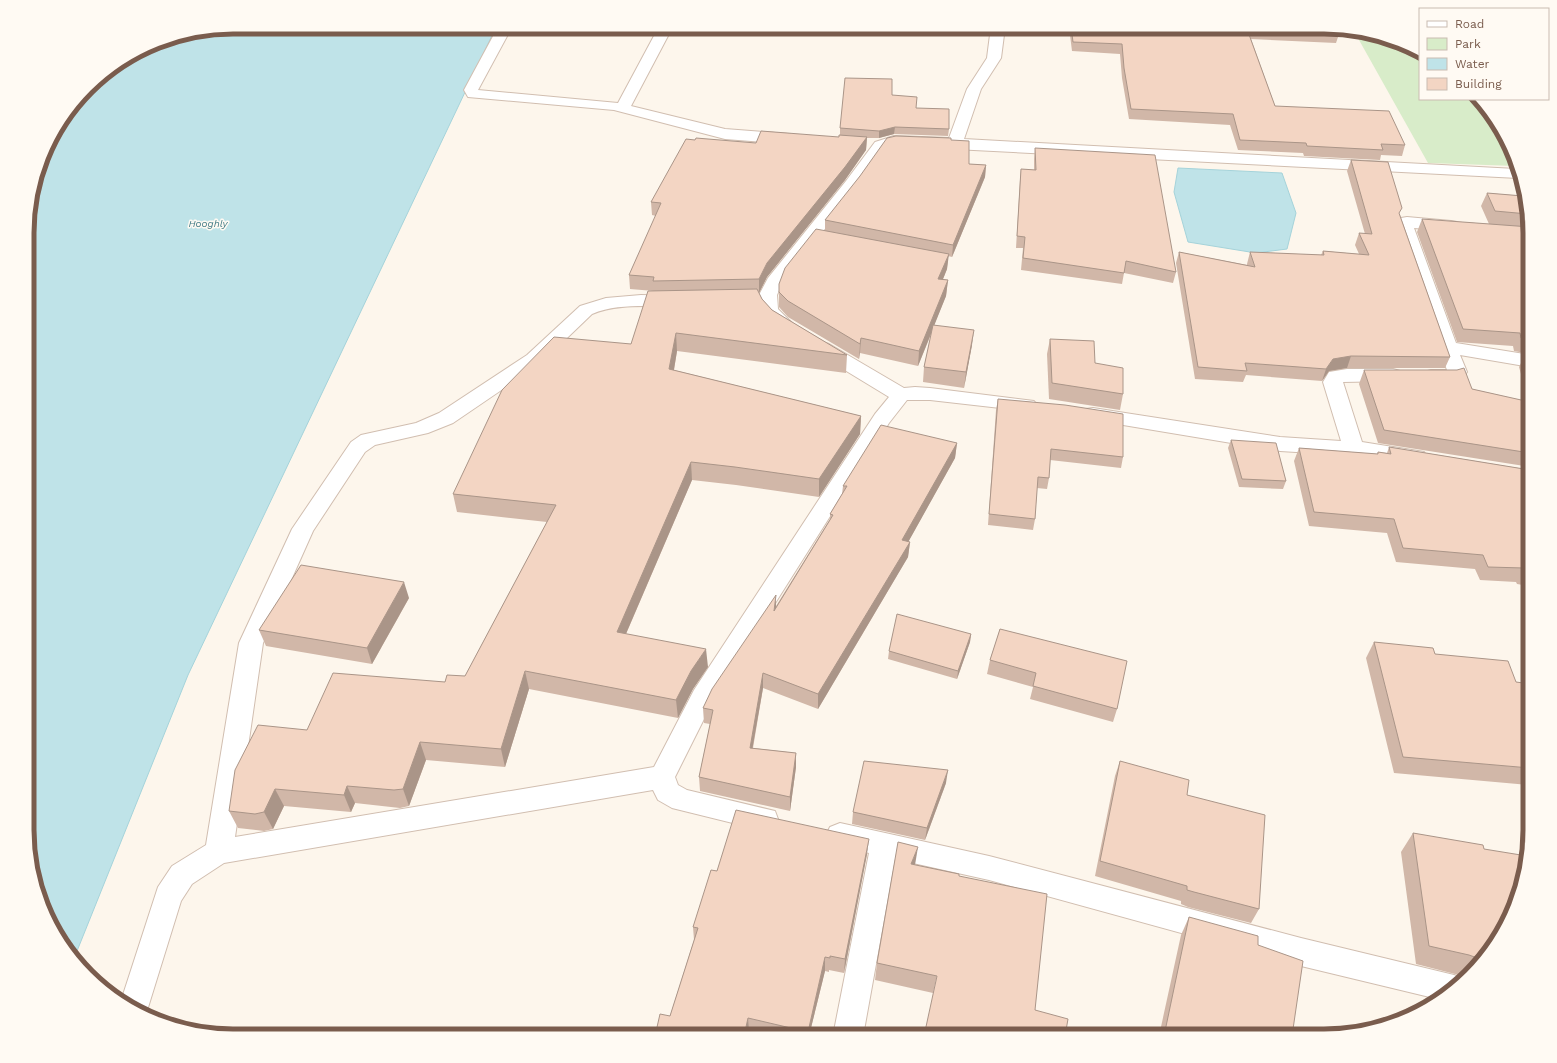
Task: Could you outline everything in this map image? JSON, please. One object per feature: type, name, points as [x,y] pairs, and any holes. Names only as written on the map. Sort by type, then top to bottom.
[{"type":"street","points":[[501,34],[471,90],[473,94],[623,107],[725,134],[804,140]]},
{"type":"street","points":[[623,107],[662,34]]},
{"type":"street","points":[[955,143],[974,89],[994,58],[997,34]]},
{"type":"street","points":[[1047,407],[930,394],[915,393],[901,395],[780,322],[760,300],[768,295],[774,282],[818,237],[852,184],[872,145],[894,141],[955,143],[1514,174]]},
{"type":"street","points":[[1351,447],[1352,443],[1333,382],[1336,376],[1451,376],[1457,372],[1404,224],[1411,223],[1464,227]]},
{"type":"street","points":[[220,852],[251,643],[303,529],[361,444],[371,439],[420,428],[446,418],[534,359],[586,310],[594,306],[606,303],[698,301]]},
{"type":"street","points":[[1448,347],[1523,360]]},
{"type":"street","points":[[784,823],[681,800],[667,792],[662,776],[703,697],[882,419],[901,395]]},
{"type":"street","points":[[1078,411],[1280,444],[1329,448],[1351,447],[1436,461]]},
{"type":"street","points":[[135,1003],[168,896],[182,875],[220,852],[662,776]]},
{"type":"street","points":[[822,832],[989,868],[1301,952],[1446,987]]},
{"type":"street","points":[[849,1029],[884,845]]},
{"type":"green space","points":[[1357,37],[1376,41],[1400,49],[1419,58],[1419,100],[1472,100],[1489,122],[1502,145],[1511,166],[1428,163]]},
{"type":"water","name":"Hooghly","points":[[220,34],[493,34],[188,675],[76,953],[61,930],[49,906],[41,882],[34,843],[34,220],[41,181],[49,157],[61,133],[75,112],[102,83],[133,61],[157,49],[181,41]]},
{"type":"water","points":[[1178,168],[1282,173],[1296,213],[1287,249],[1256,253],[1188,242],[1174,192]]},
{"type":"building","points":[[1072,34],[1249,34],[1275,106],[1389,111],[1405,145],[1381,144],[1383,150],[1307,146],[1306,143],[1240,140],[1233,114],[1131,109],[1124,68],[1122,44],[1073,42]]},
{"type":"building","points":[[845,78],[892,79],[892,95],[917,97],[916,108],[949,109],[949,129],[895,127],[879,131],[840,128]]},
{"type":"building","points":[[761,131],[839,137],[839,135],[867,137],[845,167],[767,263],[759,279],[653,281],[654,277],[629,275],[661,203],[651,202],[686,139],[695,140],[696,138],[756,143]]},
{"type":"building","points":[[896,136],[951,138],[951,140],[969,141],[969,164],[986,165],[953,245],[825,220],[860,176],[887,138]]},
{"type":"building","points":[[1035,148],[1155,155],[1176,272],[1126,261],[1124,273],[1023,258],[1025,237],[1017,236],[1021,169],[1036,170]]},
{"type":"building","points":[[1351,160],[1388,162],[1402,208],[1399,213],[1450,357],[1351,356],[1333,359],[1326,369],[1245,363],[1247,371],[1198,367],[1179,252],[1255,267],[1250,252],[1324,255],[1323,251],[1369,255],[1359,233],[1372,234]]},
{"type":"building","points":[[1487,193],[1519,196],[1522,213],[1495,211]]},
{"type":"building","points":[[1422,219],[1523,226],[1523,338],[1521,338],[1520,333],[1463,329]]},
{"type":"building","points":[[816,229],[949,254],[938,279],[948,280],[919,351],[861,338],[860,344],[788,301],[779,292],[779,284],[785,268]]},
{"type":"building","points":[[757,289],[762,299],[772,310],[847,355],[676,333],[669,369],[861,416],[819,479],[691,462],[617,632],[706,649],[691,671],[676,700],[525,671],[501,749],[420,742],[403,789],[394,790],[347,786],[344,795],[275,789],[264,812],[255,814],[229,811],[235,770],[258,725],[307,730],[333,673],[445,682],[447,675],[465,676],[556,505],[453,494],[502,390],[554,337],[631,344],[648,291]]},
{"type":"building","points":[[933,325],[974,330],[966,372],[924,367]]},
{"type":"building","points":[[1050,339],[1094,341],[1095,363],[1123,368],[1123,394],[1052,383]]},
{"type":"building","points":[[1464,368],[1472,389],[1523,400],[1523,452],[1384,430],[1364,370],[1457,370]]},
{"type":"building","points":[[998,399],[1065,405],[1123,414],[1123,457],[1051,449],[1049,478],[1038,477],[1035,519],[989,514]]},
{"type":"building","points":[[881,425],[957,443],[902,540],[910,542],[818,694],[763,673],[750,748],[796,753],[790,797],[699,777],[713,710],[703,708],[712,689],[776,595],[774,611],[833,515],[830,514],[847,486],[843,486]]},
{"type":"building","points":[[1231,440],[1276,443],[1286,481],[1242,479]]},
{"type":"building","points":[[1389,447],[1523,469],[1523,568],[1488,567],[1483,555],[1403,548],[1394,519],[1314,512],[1299,448],[1391,454]]},
{"type":"building","points":[[301,565],[404,582],[367,648],[259,630]]},
{"type":"building","points":[[897,614],[971,634],[958,671],[889,651]]},
{"type":"building","points":[[1000,629],[1127,661],[1117,709],[1033,686],[1036,673],[990,660]]},
{"type":"building","points":[[1374,642],[1433,648],[1435,654],[1508,661],[1516,682],[1523,683],[1523,767],[1403,757]]},
{"type":"building","points":[[864,761],[948,770],[927,828],[853,812]]},
{"type":"building","points":[[1120,761],[1189,780],[1187,795],[1265,815],[1259,909],[1187,890],[1187,886],[1100,861]]},
{"type":"building","points":[[736,810],[869,839],[845,959],[830,956],[830,958],[825,957],[809,1029],[795,1029],[748,1018],[746,1029],[657,1029],[660,1014],[670,1016],[698,928],[693,927],[711,870],[717,871]]},
{"type":"building","points":[[1413,833],[1483,845],[1484,849],[1521,855],[1516,882],[1508,906],[1496,930],[1477,958],[1429,946]]},
{"type":"building","points":[[898,842],[918,847],[911,864],[959,874],[959,876],[1047,894],[1035,1010],[1068,1019],[1066,1029],[926,1029],[937,976],[877,963]]},
{"type":"building","points":[[1189,917],[1258,936],[1258,945],[1303,961],[1293,1029],[1165,1029]]}]
